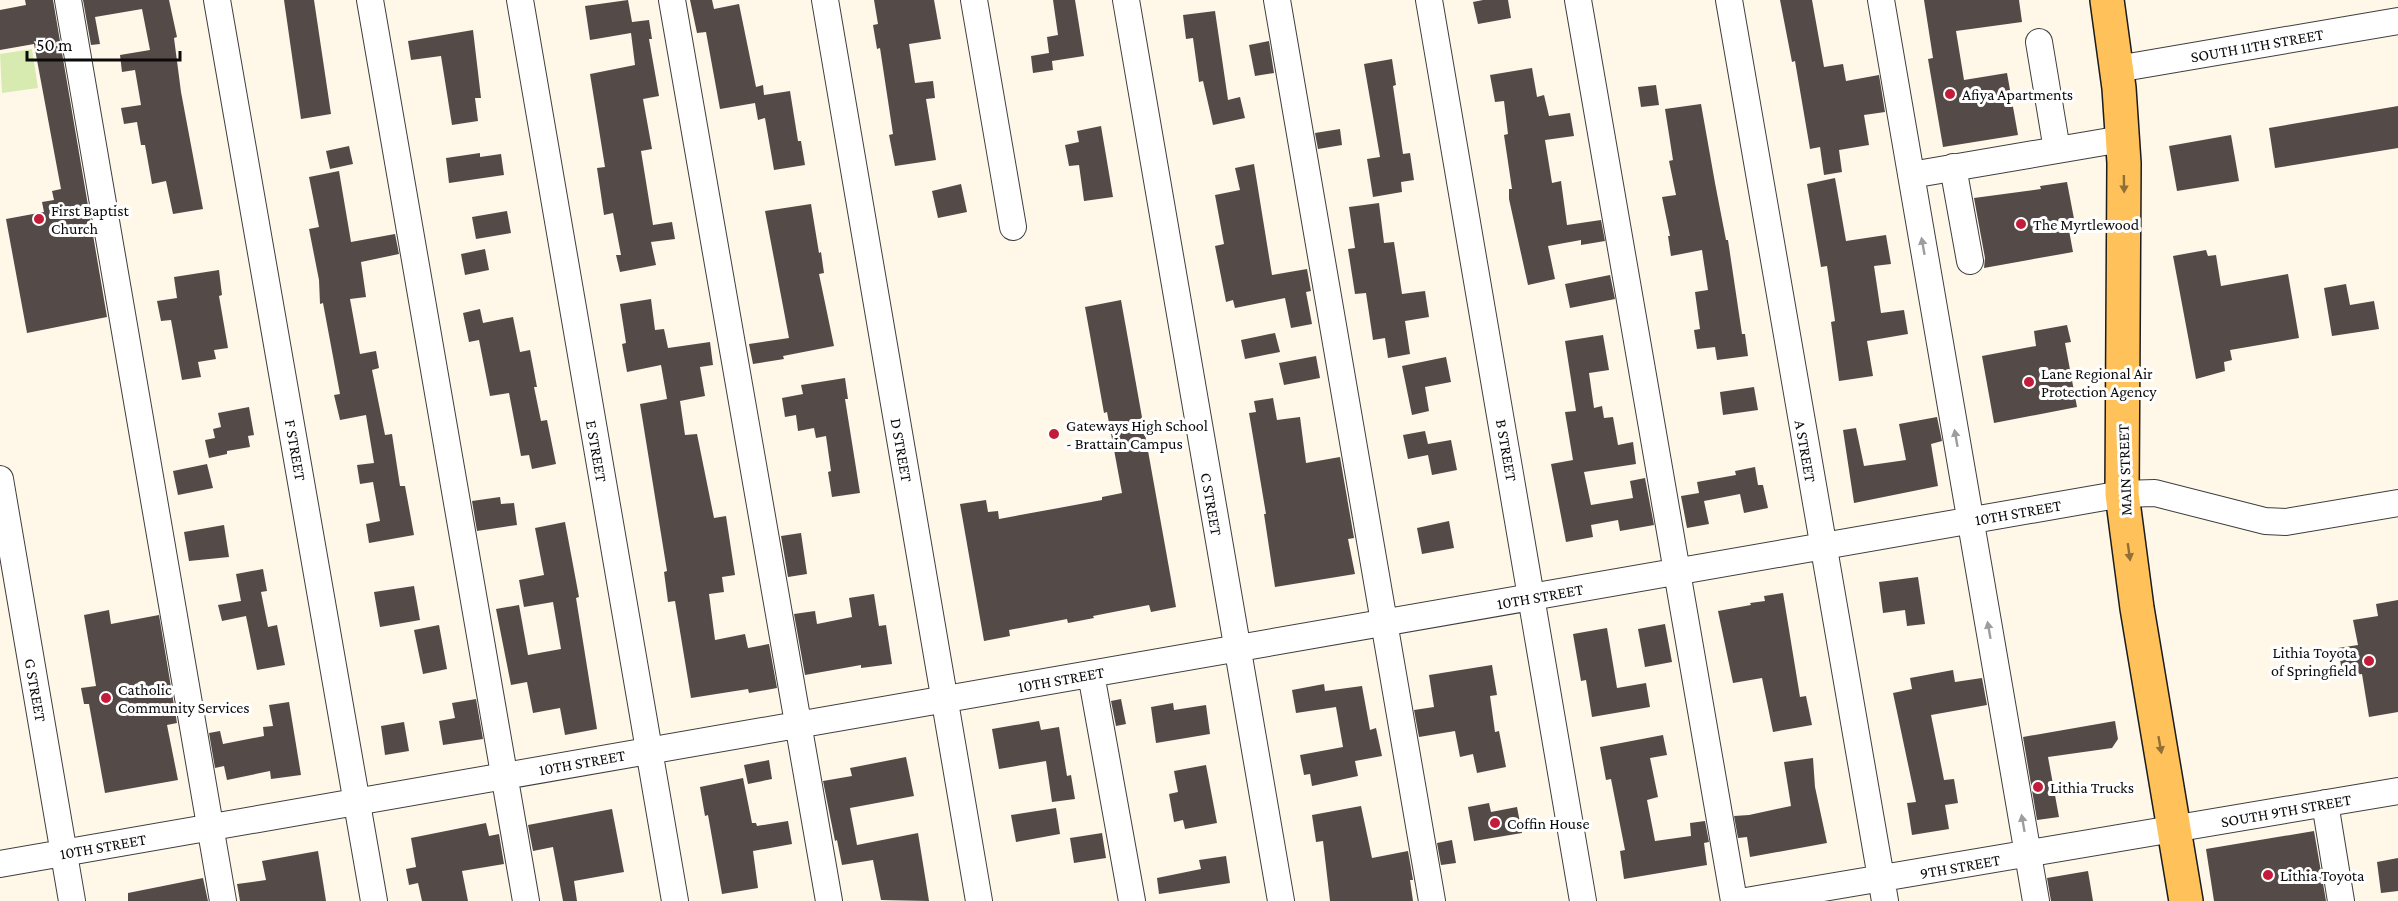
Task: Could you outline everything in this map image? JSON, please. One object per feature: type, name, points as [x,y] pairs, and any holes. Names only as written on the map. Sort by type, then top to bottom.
[{"type":"main road","name":"MAIN STREET","points":[[2107,0],[2117,69],[2122,139],[2125,251],[2122,494],[2137,608],[2186,901]]},
{"type":"street","points":[[68,0],[223,901]]},
{"type":"street","name":"F STREET","points":[[218,0],[374,901]]},
{"type":"street","points":[[370,0],[526,901]]},
{"type":"street","name":"E STREET","points":[[520,0],[675,901]]},
{"type":"street","points":[[672,0],[829,901]]},
{"type":"street","name":"D STREET","points":[[825,0],[979,901]]},
{"type":"street","points":[[974,0],[1013,227]]},
{"type":"street","name":"C STREET","points":[[1126,0],[1281,901]]},
{"type":"street","points":[[1277,0],[1432,901]]},
{"type":"street","name":"B STREET","points":[[1429,0],[1583,901]]},
{"type":"street","points":[[1578,0],[1734,901]]},
{"type":"street","name":"A STREET","points":[[1729,0],[1884,890]]},
{"type":"street","points":[[1881,0],[2036,901]]},
{"type":"street","name":"SOUTH 11TH STREET","points":[[2117,69],[2398,21]]},
{"type":"street","points":[[2039,42],[2057,150]]},
{"type":"street","points":[[1911,175],[2122,139]]},
{"type":"street","points":[[1953,167],[1970,261]]},
{"type":"street","name":"G STREET","points":[[0,479],[72,901]]},
{"type":"street","name":"10TH STREET","points":[[0,864],[2122,494],[2155,493],[2265,521],[2286,522],[2398,502]]},
{"type":"street","points":[[1091,674],[1132,901]]},
{"type":"street","name":"SOUTH 9TH STREET","points":[[2174,830],[2398,791]]},
{"type":"street","points":[[2325,803],[2341,901]]},
{"type":"street","name":"9TH STREET","points":[[1746,901],[1884,890],[2028,854],[2174,830]]},
{"type":"green space","points":[[32,49],[38,88],[2,93],[0,54]]},
{"type":"building","points":[[25,0],[53,0],[107,317],[27,333],[6,219],[44,212],[42,202],[54,200],[52,191],[61,189],[34,44],[0,50],[0,10],[26,5]]},
{"type":"building","points":[[83,0],[169,0],[177,37],[174,38],[181,92],[203,209],[173,214],[166,181],[152,184],[145,145],[141,145],[137,122],[124,124],[121,108],[141,105],[135,70],[122,72],[120,55],[150,50],[142,9],[95,17],[100,44],[91,45]]},
{"type":"building","points":[[284,0],[314,0],[331,114],[301,119]]},
{"type":"building","points":[[628,0],[632,22],[649,20],[652,39],[649,39],[659,96],[643,99],[652,149],[641,151],[653,225],[672,222],[675,239],[651,242],[656,265],[620,272],[616,255],[621,255],[613,213],[604,215],[597,168],[605,167],[590,74],[635,65],[631,33],[590,40],[585,6]]},
{"type":"building","points":[[690,0],[712,0],[714,9],[739,4],[756,87],[763,85],[764,95],[790,91],[798,141],[801,141],[805,165],[774,170],[765,118],[758,120],[755,103],[720,109],[706,32],[697,33]]},
{"type":"building","points":[[874,0],[934,0],[941,39],[909,44],[915,83],[933,81],[935,98],[926,99],[936,160],[895,166],[889,135],[893,134],[880,48],[877,49],[873,25],[878,24]]},
{"type":"building","points":[[1053,0],[1075,0],[1084,56],[1052,61],[1053,70],[1033,73],[1031,56],[1049,53],[1047,37],[1058,35]]},
{"type":"building","points":[[1508,0],[1511,18],[1478,24],[1473,2]]},
{"type":"building","points":[[1780,0],[1812,0],[1824,67],[1843,64],[1846,81],[1879,75],[1885,112],[1864,115],[1869,145],[1839,150],[1842,172],[1824,175],[1820,147],[1810,149],[1795,61],[1792,62]]},
{"type":"building","points":[[1924,0],[2019,0],[2022,22],[1956,31],[1964,80],[2007,73],[2018,135],[1943,147],[1928,59],[1933,58]]},
{"type":"building","points":[[1215,11],[1228,100],[1240,97],[1245,118],[1213,125],[1203,81],[1199,82],[1193,38],[1186,39],[1183,15]]},
{"type":"building","points":[[473,30],[481,98],[475,98],[478,121],[452,125],[441,56],[411,60],[408,41]]},
{"type":"building","points":[[1269,41],[1274,73],[1255,76],[1249,45]]},
{"type":"building","points":[[1392,59],[1396,85],[1393,86],[1403,154],[1410,153],[1414,180],[1401,182],[1402,192],[1373,197],[1367,159],[1380,157],[1364,64]]},
{"type":"building","points":[[1532,68],[1537,97],[1544,95],[1549,116],[1570,113],[1574,136],[1545,140],[1552,183],[1561,181],[1567,225],[1601,220],[1605,241],[1581,245],[1581,240],[1548,246],[1555,279],[1528,285],[1509,199],[1509,189],[1512,189],[1504,135],[1508,134],[1504,101],[1495,102],[1490,75]]},
{"type":"building","points":[[1656,85],[1659,105],[1641,107],[1638,87]]},
{"type":"building","points":[[1701,104],[1726,240],[1728,240],[1742,334],[1745,334],[1748,356],[1717,360],[1715,347],[1697,349],[1694,330],[1700,329],[1695,292],[1708,290],[1702,250],[1671,256],[1668,236],[1670,236],[1662,197],[1676,195],[1669,161],[1673,160],[1665,109]]},
{"type":"building","points":[[2398,106],[2398,148],[2275,168],[2269,128]]},
{"type":"building","points":[[1101,126],[1113,197],[1084,201],[1079,165],[1069,166],[1065,145],[1079,142],[1077,131]]},
{"type":"building","points":[[1340,129],[1342,145],[1318,149],[1315,133]]},
{"type":"building","points":[[2231,135],[2239,181],[2177,191],[2169,146]]},
{"type":"building","points":[[349,146],[353,164],[330,169],[326,151]]},
{"type":"building","points":[[480,153],[480,157],[501,154],[504,175],[449,183],[446,158]]},
{"type":"building","points":[[1254,164],[1272,275],[1307,269],[1311,291],[1306,292],[1312,324],[1291,328],[1285,298],[1235,308],[1233,300],[1226,302],[1215,246],[1224,244],[1215,195],[1240,190],[1235,168]]},
{"type":"building","points":[[339,171],[351,242],[395,234],[399,254],[361,262],[366,297],[350,299],[360,354],[376,351],[379,368],[372,370],[385,435],[392,434],[400,486],[405,486],[414,535],[369,543],[366,524],[380,521],[373,482],[360,484],[357,465],[374,463],[366,415],[340,420],[334,395],[340,394],[323,303],[320,304],[319,280],[309,229],[319,227],[309,177]]},
{"type":"building","points":[[1835,178],[1846,241],[1886,235],[1891,264],[1874,266],[1881,313],[1904,310],[1908,334],[1867,341],[1873,376],[1839,381],[1831,322],[1835,321],[1827,266],[1821,267],[1807,184]]},
{"type":"building","name":"The Myrtlewood","points":[[2067,182],[2075,224],[2068,225],[2073,252],[1984,268],[1985,258],[1974,198],[2041,189],[2040,186]]},
{"type":"building","points":[[961,184],[967,212],[938,218],[932,191]]},
{"type":"building","points":[[1379,203],[1384,243],[1394,242],[1402,294],[1425,291],[1429,317],[1405,321],[1410,354],[1388,358],[1385,338],[1373,340],[1366,293],[1355,294],[1348,249],[1355,248],[1349,207]]},
{"type":"building","points":[[811,204],[824,273],[819,274],[834,346],[783,356],[784,359],[753,364],[749,344],[789,338],[765,211]]},
{"type":"building","points":[[507,211],[511,233],[476,239],[472,217]]},
{"type":"building","points":[[485,249],[489,270],[465,275],[461,254]]},
{"type":"building","points":[[2206,250],[2208,256],[2216,255],[2221,286],[2288,274],[2299,338],[2230,350],[2232,360],[2224,362],[2225,371],[2196,379],[2173,256]]},
{"type":"building","points":[[219,270],[222,295],[219,296],[228,348],[214,350],[216,359],[198,362],[201,377],[182,380],[171,320],[161,321],[157,301],[177,298],[174,277]]},
{"type":"building","points":[[1610,275],[1615,299],[1570,308],[1565,284]]},
{"type":"building","points":[[2346,284],[2350,305],[2374,301],[2379,329],[2332,336],[2324,288]]},
{"type":"building","points":[[651,299],[655,330],[664,329],[668,348],[710,342],[713,365],[700,367],[705,396],[680,401],[685,435],[697,434],[714,518],[726,516],[735,575],[722,577],[724,592],[709,594],[715,640],[745,634],[748,648],[769,644],[777,688],[749,693],[748,689],[691,698],[675,601],[668,602],[664,572],[667,571],[640,404],[667,399],[661,365],[627,372],[622,344],[626,343],[620,304]]},
{"type":"building","points":[[1121,300],[1176,607],[1151,612],[1149,605],[1068,623],[1067,619],[1009,630],[1010,636],[984,641],[960,504],[986,500],[988,512],[998,511],[999,519],[1102,500],[1102,497],[1122,493],[1107,412],[1104,413],[1085,307]]},
{"type":"building","points":[[480,309],[483,323],[513,317],[520,352],[530,350],[541,421],[547,420],[556,464],[532,469],[529,455],[521,456],[509,393],[490,396],[479,340],[469,342],[463,313]]},
{"type":"building","name":"Lane Regional Air Protection Agency","points":[[2067,325],[2071,342],[2065,343],[2077,407],[1994,423],[1982,356],[2036,346],[2034,331]]},
{"type":"building","points":[[1275,333],[1280,352],[1245,359],[1241,340]]},
{"type":"building","points":[[1603,335],[1609,370],[1589,373],[1594,408],[1602,406],[1604,418],[1613,417],[1618,445],[1633,442],[1636,464],[1584,472],[1591,505],[1633,498],[1630,481],[1645,478],[1654,525],[1620,531],[1618,520],[1591,525],[1593,537],[1566,542],[1551,464],[1573,460],[1565,412],[1576,411],[1565,341]]},
{"type":"building","points":[[1316,356],[1320,378],[1284,385],[1279,363]]},
{"type":"building","points":[[1446,357],[1451,382],[1425,387],[1429,411],[1412,415],[1402,366]]},
{"type":"building","points":[[845,378],[848,399],[845,399],[860,493],[832,497],[826,436],[816,438],[814,428],[798,431],[796,415],[785,417],[782,398],[803,394],[801,385]]},
{"type":"building","points":[[1754,387],[1758,410],[1723,415],[1720,392]]},
{"type":"building","points":[[1273,398],[1277,420],[1300,417],[1306,463],[1340,457],[1354,538],[1348,539],[1355,574],[1275,587],[1264,514],[1266,514],[1249,413],[1256,412],[1254,401]]},
{"type":"building","points":[[249,407],[254,435],[248,436],[250,447],[227,451],[227,454],[209,458],[205,440],[215,438],[213,429],[221,427],[218,413]]},
{"type":"building","points":[[1937,417],[1942,441],[1931,444],[1938,486],[1854,503],[1843,430],[1856,428],[1864,466],[1906,460],[1899,424]]},
{"type":"building","points":[[1425,431],[1428,444],[1451,440],[1457,470],[1432,475],[1428,455],[1408,459],[1403,435]]},
{"type":"building","points":[[207,464],[213,488],[178,495],[173,471]]},
{"type":"building","points":[[1755,467],[1758,485],[1763,485],[1768,508],[1744,513],[1740,494],[1704,501],[1709,524],[1687,528],[1681,496],[1699,493],[1697,482],[1736,475],[1735,471]]},
{"type":"building","points":[[500,497],[501,504],[514,503],[517,525],[477,531],[472,501]]},
{"type":"building","points":[[1449,521],[1454,548],[1422,554],[1417,528]]},
{"type":"building","points":[[565,522],[579,597],[576,598],[597,729],[565,735],[560,708],[533,713],[527,682],[511,685],[496,609],[519,605],[528,655],[561,649],[553,602],[524,607],[519,580],[544,575],[535,528]]},
{"type":"building","points":[[224,525],[229,557],[189,561],[184,532]]},
{"type":"building","points":[[801,533],[807,574],[788,577],[781,536]]},
{"type":"building","points":[[263,569],[267,591],[261,592],[268,627],[277,625],[285,665],[257,670],[246,616],[222,621],[218,605],[241,601],[236,574]]},
{"type":"building","points":[[1918,577],[1925,624],[1907,626],[1905,610],[1883,613],[1879,582]]},
{"type":"building","points":[[414,586],[420,620],[380,627],[374,592]]},
{"type":"building","points":[[1783,593],[1800,697],[1806,696],[1812,725],[1773,732],[1762,678],[1733,683],[1718,611],[1751,605],[1750,603],[1765,601],[1764,596]]},
{"type":"building","points":[[874,594],[879,626],[886,625],[892,664],[861,668],[861,665],[805,675],[794,614],[815,611],[817,624],[852,617],[849,598]]},
{"type":"building","name":"Lithia Toyota of Springfield","points":[[2398,600],[2398,712],[2369,717],[2362,674],[2343,677],[2338,648],[2358,645],[2353,620],[2378,616],[2376,604]]},
{"type":"building","name":"Catholic Community Services","points":[[109,610],[111,624],[159,615],[177,723],[167,725],[178,780],[105,793],[89,704],[84,704],[81,688],[96,686],[84,615]]},
{"type":"building","points":[[1665,624],[1672,662],[1645,667],[1638,629]]},
{"type":"building","points":[[439,625],[447,669],[423,674],[414,630]]},
{"type":"building","points":[[1607,628],[1617,688],[1646,683],[1650,707],[1592,717],[1586,680],[1581,681],[1573,634]]},
{"type":"building","points":[[1492,665],[1497,695],[1490,696],[1495,732],[1499,731],[1506,767],[1477,773],[1473,754],[1460,757],[1455,731],[1419,737],[1414,710],[1434,707],[1429,675]]},
{"type":"building","points":[[1953,670],[1955,682],[1982,678],[1987,705],[1931,715],[1944,780],[1954,779],[1958,803],[1945,805],[1949,829],[1912,835],[1907,803],[1916,802],[1893,693],[1912,689],[1910,678]]},
{"type":"building","points":[[1324,684],[1325,691],[1362,686],[1370,730],[1376,728],[1382,756],[1355,761],[1358,776],[1312,786],[1310,774],[1304,775],[1300,755],[1343,747],[1336,707],[1296,713],[1292,690]]},
{"type":"building","points":[[476,699],[483,739],[443,745],[439,721],[455,718],[452,703]]},
{"type":"building","points":[[1121,699],[1126,724],[1116,726],[1111,701]]},
{"type":"building","points":[[289,702],[301,775],[271,779],[270,771],[227,780],[224,766],[215,768],[209,733],[220,731],[223,744],[264,736],[263,727],[273,726],[269,705]]},
{"type":"building","points":[[1173,703],[1174,710],[1206,705],[1210,734],[1156,743],[1151,707]]},
{"type":"building","points":[[1039,721],[1041,730],[1059,727],[1067,776],[1071,775],[1075,799],[1052,802],[1046,761],[999,769],[992,729]]},
{"type":"building","name":"Lithia Trucks","points":[[2115,721],[2118,739],[2112,748],[2048,757],[2059,817],[2037,820],[2023,737]]},
{"type":"building","points":[[404,722],[409,751],[385,755],[381,726]]},
{"type":"building","points":[[1663,735],[1667,755],[1650,758],[1658,797],[1647,800],[1655,841],[1691,836],[1690,823],[1705,821],[1709,842],[1704,843],[1707,865],[1624,879],[1620,851],[1625,850],[1611,779],[1606,780],[1600,747]]},
{"type":"building","points":[[906,757],[914,796],[850,808],[857,845],[918,833],[929,901],[881,900],[873,860],[842,865],[823,781],[852,776],[850,768]]},
{"type":"building","points":[[1813,758],[1815,787],[1827,843],[1750,857],[1747,837],[1738,838],[1734,816],[1791,806],[1784,762]]},
{"type":"building","points":[[769,760],[772,779],[748,784],[744,765]]},
{"type":"building","points":[[1206,765],[1217,823],[1185,829],[1183,820],[1174,822],[1169,794],[1178,792],[1174,771]]},
{"type":"building","points":[[743,778],[752,823],[756,823],[757,826],[788,821],[792,844],[753,851],[758,888],[722,894],[708,815],[705,816],[700,787]]},
{"type":"building","name":"Coffin House","points":[[1489,803],[1491,812],[1517,807],[1522,833],[1474,841],[1468,807]]},
{"type":"building","points":[[1361,806],[1372,858],[1408,851],[1413,880],[1410,880],[1413,901],[1330,901],[1323,841],[1316,842],[1312,815]]},
{"type":"building","points":[[1056,808],[1060,834],[1016,842],[1011,815]]},
{"type":"building","points":[[612,809],[624,872],[574,881],[577,901],[563,901],[553,847],[533,851],[528,825]]},
{"type":"building","points":[[486,823],[489,836],[499,834],[504,864],[462,871],[468,901],[422,901],[418,883],[409,885],[406,869],[416,867],[411,838]]},
{"type":"building","name":"Lithia Toyota","points":[[2314,831],[2326,901],[2214,901],[2206,849]]},
{"type":"building","points":[[1102,833],[1106,858],[1074,863],[1070,838]]},
{"type":"building","points":[[1452,840],[1456,863],[1441,865],[1437,843]]},
{"type":"building","points":[[318,851],[326,901],[240,901],[237,884],[266,880],[262,861]]},
{"type":"building","points":[[1226,856],[1230,883],[1159,894],[1157,878],[1201,869],[1199,860]]},
{"type":"building","points":[[2398,858],[2398,891],[2381,893],[2377,862]]},
{"type":"building","points":[[2088,871],[2093,901],[2051,901],[2047,878]]},
{"type":"building","points":[[203,878],[208,901],[128,901],[128,893]]},
{"type":"place","name":"Afiya Apartments","points":[[1950,94]]},
{"type":"place","name":"First Baptist Church","points":[[39,219]]},
{"type":"place","name":"The Myrtlewood","points":[[2021,224]]},
{"type":"place","name":"Lane Regional Air Protection Agency","points":[[2029,382]]},
{"type":"place","name":"Gateways High School - Brattain Campus","points":[[1054,434]]},
{"type":"place","name":"Lithia Toyota of Springfield","points":[[2369,661]]},
{"type":"place","name":"Catholic Community Services","points":[[106,698]]},
{"type":"place","name":"Lithia Trucks","points":[[2038,787]]},
{"type":"place","name":"Coffin House","points":[[1495,823]]},
{"type":"place","name":"Lithia Toyota","points":[[2268,875]]}]
